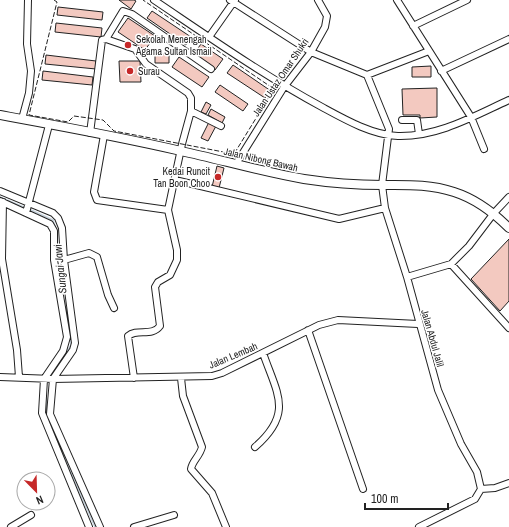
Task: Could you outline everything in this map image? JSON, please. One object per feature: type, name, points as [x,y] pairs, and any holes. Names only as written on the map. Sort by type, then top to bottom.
[{"type":"main road","name":"Jalan Nibong Bawah","points":[[0,116],[104,135],[312,180],[382,185],[418,184],[437,187],[455,192],[494,213],[509,228]]},
{"type":"street","points":[[22,120],[29,93],[31,71],[27,44],[28,0]]},
{"type":"street","points":[[154,0],[284,87],[341,117],[388,135],[419,134],[439,130],[509,100]]},
{"type":"street","name":"Jalan Ustaz Omar Shukri","points":[[236,164],[284,87],[311,52],[327,22],[327,16],[318,0]]},
{"type":"street","points":[[397,0],[471,117],[484,149]]},
{"type":"street","points":[[413,26],[467,0]]},
{"type":"street","points":[[209,37],[232,1],[311,52],[367,74],[429,51]]},
{"type":"street","points":[[90,133],[102,40],[106,39],[123,11],[132,14],[211,69]]},
{"type":"street","points":[[106,39],[135,49],[146,64],[188,93],[191,98],[192,111],[180,151],[168,210],[177,250],[177,260],[170,275],[158,282],[155,286],[160,326],[157,330],[131,333],[128,336],[134,378]]},
{"type":"street","points":[[441,71],[509,39]]},
{"type":"street","name":"Jalan Abdul Jalil","points":[[367,74],[387,121],[388,135],[382,185],[385,208],[407,277],[418,324],[444,407],[461,444],[477,472],[481,490]]},
{"type":"street","points":[[192,111],[221,126]]},
{"type":"street","points":[[402,120],[417,120],[419,134]]},
{"type":"street","points":[[28,208],[48,125]]},
{"type":"street","points":[[104,135],[94,192],[97,200],[168,210]]},
{"type":"street","points":[[174,180],[339,219],[385,208]]},
{"type":"street","points":[[0,191],[28,208],[50,224],[54,231],[54,260],[67,337],[63,351],[44,379],[41,406],[44,421],[90,527]]},
{"type":"street","points":[[407,277],[451,264],[469,246],[494,213],[509,197]]},
{"type":"street","points":[[20,377],[2,259],[1,202],[53,213],[58,218],[62,228],[64,260],[75,343],[73,350],[53,379],[50,414],[100,527]]},
{"type":"street","points":[[64,260],[89,253],[97,256],[108,295],[114,308]]},
{"type":"street","points":[[451,264],[509,328]]},
{"type":"street","name":"Jalan Lembah","points":[[0,377],[53,379],[181,378],[212,376],[263,353],[323,323],[338,320],[418,324]]},
{"type":"street","points":[[308,330],[364,489]]},
{"type":"street","points":[[255,447],[265,438],[280,413],[278,398],[263,353]]},
{"type":"street","points":[[181,378],[185,403],[202,447],[201,452],[192,464],[191,469],[212,493],[226,527]]},
{"type":"street","points":[[419,527],[476,499],[481,490],[495,488],[509,483]]},
{"type":"street","points":[[11,527],[31,515]]},
{"type":"street","points":[[134,527],[174,515]]},
{"type":"building","points":[[119,0],[134,0],[136,1],[131,9]]},
{"type":"building","points":[[58,7],[103,12],[102,20],[57,15]]},
{"type":"building","points":[[152,11],[191,37],[186,45],[147,18]]},
{"type":"building","points":[[128,18],[155,36],[145,50],[118,32]]},
{"type":"building","points":[[56,23],[102,28],[101,37],[55,32]]},
{"type":"building","points":[[201,44],[223,59],[215,70],[193,55]]},
{"type":"building","points":[[155,54],[169,54],[169,63],[155,63]]},
{"type":"building","points":[[46,55],[96,61],[96,69],[45,64]]},
{"type":"building","points":[[179,57],[209,77],[202,87],[172,67]]},
{"type":"building","name":"Surau","points":[[119,61],[140,61],[141,82],[120,82]]},
{"type":"building","points":[[233,65],[271,91],[265,98],[227,73]]},
{"type":"building","points":[[431,66],[431,77],[412,77],[412,67]]},
{"type":"building","points":[[43,71],[93,77],[92,85],[42,80]]},
{"type":"building","points":[[220,85],[248,104],[243,111],[215,92]]},
{"type":"building","points":[[437,88],[437,117],[420,118],[420,115],[403,115],[402,89]]},
{"type":"building","points":[[206,102],[211,105],[206,114],[201,112]]},
{"type":"building","points":[[211,109],[225,117],[222,123],[208,115]]},
{"type":"building","points":[[209,122],[216,126],[208,141],[201,138]]},
{"type":"building","name":"Kedai Runcit Tan Boon Choo","points":[[217,166],[224,168],[219,188],[212,187]]},
{"type":"building","points":[[509,239],[509,301],[500,311],[471,279]]},
{"type":"waterway","name":"Sungai Jawi","points":[[0,197],[26,208]]},
{"type":"waterway","name":"Sungai Jawi","points":[[29,209],[53,220],[57,231]]},
{"type":"waterway","name":"Sungai Jawi","points":[[57,235],[57,261],[71,345],[57,368]]},
{"type":"waterway","name":"Sungai Jawi","points":[[46,389],[46,412],[49,423]]},
{"type":"waterway","name":"Sungai Jawi","points":[[55,437],[95,527]]},
{"type":"fence","points":[[54,0],[57,2],[29,115],[68,122],[74,116],[103,120],[114,131],[234,154],[274,89],[143,0]]},
{"type":"place","name":"Sekolah Menengah Agama Sultan Ismail","points":[[128,45]]},
{"type":"place","name":"Surau","points":[[130,71]]},
{"type":"place","name":"Kedai Runcit Tan Boon Choo","points":[[218,177]]}]
